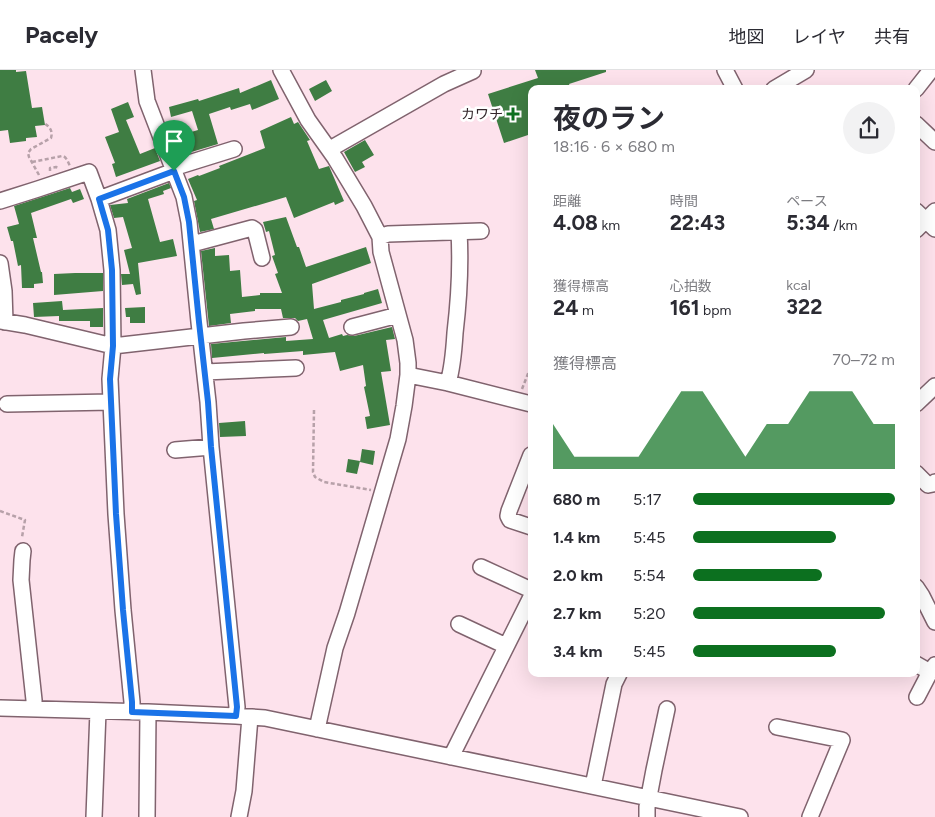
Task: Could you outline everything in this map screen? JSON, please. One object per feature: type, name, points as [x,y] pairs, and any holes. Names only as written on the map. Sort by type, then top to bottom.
[{"type":"street","points":[[143,70],[147,101],[186,206],[192,244],[237,707],[243,716],[244,792],[239,817]]},
{"type":"street","points":[[281,70],[308,120],[330,149],[380,236],[383,259],[407,353],[408,375],[398,439],[335,648],[317,729]]},
{"type":"street","points":[[725,70],[733,85]]},
{"type":"street","points":[[919,85],[931,70]]},
{"type":"street","points":[[330,149],[444,84],[473,71]]},
{"type":"street","points":[[780,85],[798,72]]},
{"type":"street","points":[[920,128],[935,142]]},
{"type":"street","points":[[99,199],[234,149]]},
{"type":"street","points":[[0,201],[89,172],[106,224],[112,270],[113,346],[110,379],[111,402],[122,602],[132,712]]},
{"type":"street","points":[[192,244],[252,228],[255,230],[262,258]]},
{"type":"street","points":[[380,236],[388,234],[482,231]]},
{"type":"street","points":[[448,383],[452,369],[460,285],[459,232]]},
{"type":"street","points":[[0,263],[4,291],[3,322],[25,325],[113,346],[244,331],[291,328]]},
{"type":"street","points":[[352,327],[398,315]]},
{"type":"street","points":[[205,372],[296,368]]},
{"type":"street","points":[[408,375],[524,402]]},
{"type":"street","points":[[920,400],[935,386]]},
{"type":"street","points":[[7,404],[111,402]]},
{"type":"street","points":[[175,450],[211,447]]},
{"type":"street","points":[[528,463],[508,516],[510,520],[528,526]]},
{"type":"street","points":[[920,477],[928,485],[935,482]]},
{"type":"street","points":[[23,551],[21,580],[34,709]]},
{"type":"street","points":[[481,567],[528,589]]},
{"type":"street","points":[[920,593],[935,622]]},
{"type":"street","points":[[451,757],[528,603]]},
{"type":"street","points":[[459,624],[506,646]]},
{"type":"street","points":[[917,697],[932,669],[920,665]]},
{"type":"street","points":[[593,786],[617,677]]},
{"type":"street","points":[[0,708],[243,716],[276,720],[740,817]]},
{"type":"street","points":[[647,817],[654,770],[667,709]]},
{"type":"street","points":[[94,817],[98,711]]},
{"type":"street","points":[[147,817],[148,712]]},
{"type":"street","points":[[777,727],[842,740],[810,817]]},
{"type":"path","points":[[42,178],[28,156],[29,151],[47,141],[52,135],[50,127],[44,123]]},
{"type":"path","points":[[32,162],[64,156],[71,168],[68,170]]},
{"type":"path","points":[[50,176],[50,168],[56,167],[62,170]]},
{"type":"path","points":[[524,402],[528,381]]},
{"type":"path","points":[[314,410],[313,472],[315,477],[324,482],[382,492]]},
{"type":"path","points":[[0,511],[25,520],[21,545],[23,551]]},
{"type":"building","points":[[0,70],[26,71],[32,108],[42,107],[45,125],[35,126],[37,137],[26,138],[26,141],[10,143],[8,130],[0,131]]},
{"type":"building","name":"カワチ","points":[[535,70],[606,70],[606,72],[569,85],[528,85],[528,135],[504,143],[488,94],[538,78]]},
{"type":"building","points":[[271,80],[279,99],[252,110],[250,104],[231,110],[230,107],[209,114],[218,144],[178,156],[171,138],[198,130],[192,111],[171,117],[169,107],[198,99],[199,101],[239,88],[240,93]]},
{"type":"building","points":[[326,80],[332,91],[315,101],[309,89]]},
{"type":"building","points":[[128,102],[134,117],[126,120],[140,154],[155,148],[160,161],[116,177],[112,164],[115,163],[105,137],[119,132],[111,109]]},
{"type":"building","points":[[291,117],[294,124],[298,122],[310,140],[307,141],[319,169],[329,166],[344,201],[335,205],[334,202],[294,218],[286,197],[211,219],[214,229],[200,232],[194,201],[197,200],[188,179],[220,168],[219,166],[265,148],[260,131]]},
{"type":"building","points":[[365,140],[374,155],[362,162],[365,167],[355,172],[344,152]]},
{"type":"building","points":[[169,183],[171,188],[163,191],[164,194],[148,199],[160,242],[173,239],[177,256],[138,263],[141,294],[136,295],[133,284],[122,285],[121,274],[130,274],[124,250],[132,248],[123,217],[114,218],[110,205],[128,203],[127,199]]},
{"type":"building","points":[[70,188],[72,192],[80,189],[84,199],[73,203],[71,199],[31,213],[37,238],[33,238],[43,283],[34,284],[34,288],[22,288],[21,265],[18,266],[13,241],[11,241],[7,227],[19,224],[14,206]]},
{"type":"building","points":[[286,217],[306,267],[366,247],[371,263],[312,284],[314,309],[378,289],[382,303],[323,320],[329,338],[342,334],[343,336],[354,336],[392,327],[395,339],[386,340],[391,371],[381,372],[390,425],[367,429],[365,417],[370,416],[364,387],[366,386],[363,365],[340,371],[335,352],[303,355],[303,351],[212,358],[211,344],[286,337],[286,341],[313,339],[307,319],[298,321],[295,318],[283,318],[281,309],[255,309],[255,311],[230,314],[231,323],[209,326],[201,251],[215,248],[215,256],[229,255],[230,271],[240,270],[242,297],[260,295],[260,293],[282,293],[275,274],[278,273],[272,256],[275,255],[269,231],[266,232],[263,222]]},
{"type":"building","points":[[103,273],[103,291],[54,295],[54,274]]},
{"type":"building","points":[[62,301],[63,310],[103,308],[103,327],[90,327],[90,321],[59,321],[59,316],[34,317],[33,303]]},
{"type":"building","points":[[145,307],[145,323],[130,323],[130,317],[126,317],[125,308]]},
{"type":"building","points":[[245,421],[246,436],[220,437],[219,423]]},
{"type":"building","points":[[362,449],[375,451],[373,465],[360,462]]},
{"type":"building","points":[[348,459],[360,461],[357,474],[346,472]]},
{"type":"place","name":"カワチ","points":[[513,114]]},
{"type":"route","points":[[174,171],[184,197],[189,222],[208,402],[237,707],[236,716],[132,712],[116,514],[110,379],[113,358],[112,270],[108,230],[99,199],[174,171]]}]
